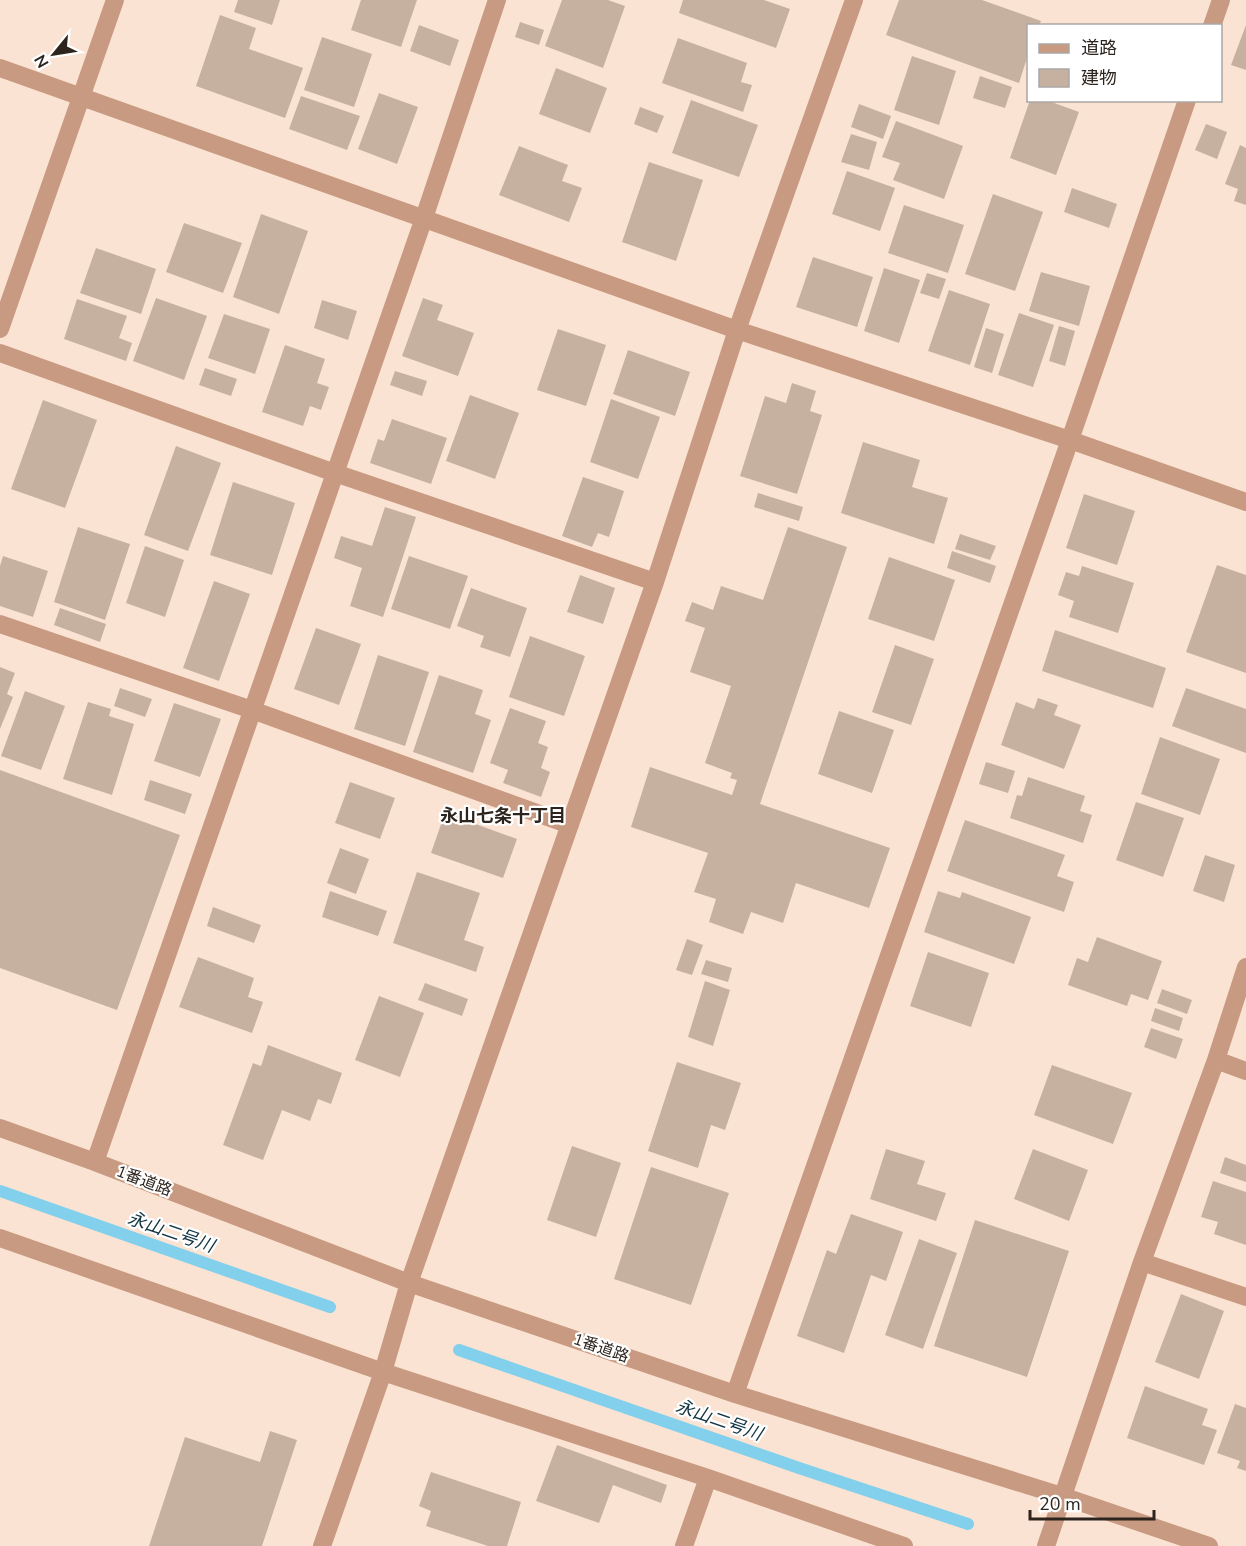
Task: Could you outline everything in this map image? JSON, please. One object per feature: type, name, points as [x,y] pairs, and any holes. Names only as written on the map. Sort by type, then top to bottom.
[{"type":"street","points":[[0,329],[116,0]]},
{"type":"street","points":[[95,1162],[424,218],[497,0]]},
{"type":"street","points":[[322,1546],[383,1372],[409,1283],[655,582],[737,330],[854,0]]},
{"type":"street","points":[[1213,24],[1221,0]]},
{"type":"street","points":[[0,68],[737,330],[1070,440],[1246,502]]},
{"type":"street","points":[[735,1394],[1186,102]]},
{"type":"street","points":[[0,353],[335,473],[655,582]]},
{"type":"street","points":[[0,624],[252,710],[570,825]]},
{"type":"street","points":[[1046,1546],[1142,1262],[1216,1060],[1246,967]]},
{"type":"street","points":[[1216,1060],[1246,1071]]},
{"type":"street","name":"1番道路","points":[[0,1128],[95,1162],[409,1283],[735,1394],[1209,1546]]},
{"type":"street","points":[[0,1238],[383,1372],[708,1478],[904,1546]]},
{"type":"street","points":[[1142,1262],[1246,1297]]},
{"type":"street","points":[[684,1546],[708,1478]]},
{"type":"building","points":[[238,0],[280,0],[272,25],[234,12]]},
{"type":"building","points":[[361,0],[417,0],[401,47],[351,30]]},
{"type":"building","points":[[562,0],[608,0],[625,6],[603,68],[545,46]]},
{"type":"building","points":[[683,0],[764,0],[790,9],[776,48],[679,13]]},
{"type":"building","points":[[899,0],[982,0],[1041,21],[1040,24],[1027,24],[1027,58],[1019,83],[886,35]]},
{"type":"building","points":[[220,15],[256,28],[249,49],[303,68],[285,118],[196,86]]},
{"type":"building","points":[[520,22],[544,30],[539,45],[515,37]]},
{"type":"building","points":[[419,25],[459,40],[450,66],[410,51]]},
{"type":"building","points":[[1246,25],[1246,70],[1231,65]]},
{"type":"building","points":[[322,37],[372,54],[354,107],[304,90]]},
{"type":"building","points":[[678,38],[747,63],[741,82],[752,85],[743,112],[662,83]]},
{"type":"building","points":[[912,56],[956,71],[939,125],[894,110]]},
{"type":"building","points":[[556,68],[607,88],[590,133],[539,114]]},
{"type":"building","points":[[980,76],[1012,87],[1005,108],[973,98]]},
{"type":"building","points":[[379,93],[418,107],[397,164],[358,149]]},
{"type":"building","points":[[301,96],[360,116],[347,150],[289,129]]},
{"type":"building","points":[[691,100],[758,125],[739,177],[672,153]]},
{"type":"building","points":[[1029,102],[1052,102],[1079,112],[1056,175],[1010,158]]},
{"type":"building","points":[[859,104],[891,116],[883,139],[851,127]]},
{"type":"building","points":[[640,107],[664,116],[657,133],[634,124]]},
{"type":"building","points":[[896,121],[963,146],[944,199],[893,180],[900,163],[882,157]]},
{"type":"building","points":[[1206,124],[1227,132],[1217,159],[1195,150]]},
{"type":"building","points":[[851,134],[877,142],[869,170],[841,162]]},
{"type":"building","points":[[1240,145],[1246,148],[1246,205],[1234,201],[1238,189],[1225,184]]},
{"type":"building","points":[[519,146],[568,165],[562,181],[582,188],[569,222],[499,195]]},
{"type":"building","points":[[649,162],[703,180],[676,261],[622,242]]},
{"type":"building","points":[[847,171],[895,188],[880,231],[832,214]]},
{"type":"building","points":[[1072,188],[1117,204],[1109,228],[1064,212]]},
{"type":"building","points":[[993,194],[1043,212],[1015,291],[965,274]]},
{"type":"building","points":[[904,205],[964,225],[948,273],[888,253]]},
{"type":"building","points":[[261,214],[308,231],[279,314],[233,297]]},
{"type":"building","points":[[184,223],[242,243],[223,293],[166,272]]},
{"type":"building","points":[[96,248],[156,269],[141,314],[80,293]]},
{"type":"building","points":[[813,257],[873,277],[857,327],[796,307]]},
{"type":"building","points":[[884,268],[920,280],[899,343],[864,331]]},
{"type":"building","points":[[1041,272],[1090,286],[1079,326],[1029,311]]},
{"type":"building","points":[[927,273],[946,279],[939,299],[920,293]]},
{"type":"building","points":[[949,290],[990,304],[970,365],[928,351]]},
{"type":"building","points":[[156,298],[207,316],[184,380],[133,361]]},
{"type":"building","points":[[423,298],[443,305],[437,320],[474,333],[458,376],[402,356]]},
{"type":"building","points":[[77,299],[127,316],[119,338],[132,343],[126,361],[64,339]]},
{"type":"building","points":[[322,300],[357,311],[348,340],[314,328]]},
{"type":"building","points":[[1019,313],[1054,325],[1033,387],[998,375]]},
{"type":"building","points":[[224,314],[270,329],[255,374],[208,358]]},
{"type":"building","points":[[1059,326],[1075,331],[1065,366],[1049,361]]},
{"type":"building","points":[[986,328],[1004,334],[992,373],[974,367]]},
{"type":"building","points":[[558,329],[606,345],[586,406],[537,390]]},
{"type":"building","points":[[285,345],[325,359],[317,383],[329,387],[321,410],[310,406],[303,426],[262,412]]},
{"type":"building","points":[[628,350],[690,372],[675,416],[613,394]]},
{"type":"building","points":[[205,368],[237,379],[231,396],[199,385]]},
{"type":"building","points":[[395,371],[427,381],[422,396],[390,385]]},
{"type":"building","points":[[792,383],[816,391],[810,411],[822,415],[797,494],[740,476],[765,396],[786,403]]},
{"type":"building","points":[[470,395],[519,413],[495,479],[446,461]]},
{"type":"building","points":[[611,399],[660,417],[638,479],[590,462]]},
{"type":"building","points":[[43,400],[97,420],[65,508],[11,489]]},
{"type":"building","points":[[392,419],[447,438],[431,484],[370,463],[378,439],[384,441]]},
{"type":"building","points":[[863,442],[920,460],[912,487],[948,498],[934,544],[841,513]]},
{"type":"building","points":[[176,446],[221,463],[188,551],[144,535]]},
{"type":"building","points":[[583,477],[624,491],[609,537],[598,533],[592,547],[562,536]]},
{"type":"building","points":[[233,482],[295,503],[272,575],[210,555]]},
{"type":"building","points":[[758,493],[803,507],[799,521],[754,507]]},
{"type":"building","points":[[1084,494],[1135,511],[1117,565],[1066,548]]},
{"type":"building","points":[[385,507],[416,517],[383,617],[350,606],[362,568],[334,558],[341,536],[372,546]]},
{"type":"building","points":[[78,527],[130,544],[105,620],[54,602]]},
{"type":"building","points":[[788,527],[847,547],[760,804],[890,848],[869,908],[796,883],[783,923],[751,912],[743,934],[709,922],[716,899],[694,892],[708,853],[631,827],[650,767],[732,795],[737,780],[730,778],[732,773],[705,763],[731,686],[690,672],[705,628],[685,621],[692,602],[713,610],[721,586],[763,600]]},
{"type":"building","points":[[960,534],[996,546],[990,560],[955,549]]},
{"type":"building","points":[[145,546],[184,560],[165,617],[126,603]]},
{"type":"building","points":[[952,551],[996,566],[990,583],[947,568]]},
{"type":"building","points":[[3,556],[48,571],[33,617],[0,606],[0,566]]},
{"type":"building","points":[[409,556],[468,576],[450,629],[391,609]]},
{"type":"building","points":[[889,557],[955,580],[934,641],[868,619]]},
{"type":"building","points":[[1217,565],[1246,575],[1246,673],[1186,652]]},
{"type":"building","points":[[1082,566],[1134,583],[1118,633],[1069,617],[1074,601],[1058,595],[1066,572],[1079,576]]},
{"type":"building","points":[[580,575],[615,588],[603,624],[567,612]]},
{"type":"building","points":[[214,581],[250,594],[219,681],[183,668]]},
{"type":"building","points":[[471,588],[527,608],[510,657],[480,647],[484,636],[457,626]]},
{"type":"building","points":[[60,608],[106,624],[100,642],[54,625]]},
{"type":"building","points":[[316,628],[361,644],[339,705],[294,689]]},
{"type":"building","points":[[1055,630],[1166,668],[1153,708],[1042,671]]},
{"type":"building","points":[[530,636],[585,656],[564,716],[509,697]]},
{"type":"building","points":[[895,645],[934,659],[911,725],[872,712]]},
{"type":"building","points":[[378,655],[429,672],[405,746],[354,729]]},
{"type":"building","points":[[0,667],[15,673],[7,694],[13,697],[0,729]]},
{"type":"building","points":[[439,675],[483,690],[475,714],[491,720],[473,773],[413,752]]},
{"type":"building","points":[[120,688],[152,699],[145,717],[114,706]]},
{"type":"building","points":[[1186,688],[1246,709],[1246,753],[1172,726]]},
{"type":"building","points":[[25,691],[65,706],[41,770],[1,756]]},
{"type":"building","points":[[1038,698],[1058,705],[1054,715],[1081,725],[1064,769],[1001,745],[1016,702],[1034,709]]},
{"type":"building","points":[[88,702],[111,709],[109,716],[134,724],[112,795],[63,779]]},
{"type":"building","points":[[174,703],[221,719],[200,777],[154,761]]},
{"type":"building","points":[[510,708],[546,721],[538,743],[548,747],[541,768],[550,772],[541,797],[503,783],[508,770],[490,763]]},
{"type":"building","points":[[839,711],[894,730],[872,793],[818,774]]},
{"type":"building","points":[[1160,737],[1220,759],[1200,815],[1141,794]]},
{"type":"building","points":[[986,762],[1015,771],[1008,793],[979,784]]},
{"type":"building","points":[[0,770],[180,835],[117,1010],[0,968]]},
{"type":"building","points":[[1028,777],[1085,796],[1080,811],[1092,815],[1083,843],[1010,818],[1017,795],[1022,796]]},
{"type":"building","points":[[150,780],[192,794],[185,814],[144,800]]},
{"type":"building","points":[[350,782],[395,798],[380,839],[335,823]]},
{"type":"building","points":[[1136,802],[1184,818],[1163,877],[1116,860]]},
{"type":"building","points":[[447,807],[472,815],[470,822],[517,839],[503,878],[431,853]]},
{"type":"building","points":[[965,820],[1065,855],[1057,876],[1074,882],[1064,912],[947,871]]},
{"type":"building","points":[[340,848],[369,859],[356,894],[327,883]]},
{"type":"building","points":[[1205,855],[1235,865],[1224,902],[1193,891]]},
{"type":"building","points":[[417,872],[480,893],[464,940],[484,947],[476,972],[393,943]]},
{"type":"building","points":[[330,891],[387,911],[378,936],[322,917]]},
{"type":"building","points":[[938,891],[960,898],[962,892],[1031,917],[1014,964],[924,932]]},
{"type":"building","points":[[213,907],[261,925],[254,943],[207,926]]},
{"type":"building","points":[[1097,937],[1162,961],[1148,1000],[1131,994],[1127,1006],[1068,985],[1077,958],[1088,962]]},
{"type":"building","points":[[687,939],[703,945],[692,975],[676,970]]},
{"type":"building","points":[[928,952],[989,973],[971,1027],[910,1006]]},
{"type":"building","points":[[198,957],[254,978],[248,997],[263,1002],[252,1033],[179,1007]]},
{"type":"building","points":[[706,960],[732,968],[728,982],[701,974]]},
{"type":"building","points":[[705,981],[730,990],[713,1046],[688,1037]]},
{"type":"building","points":[[425,983],[468,999],[462,1016],[418,1000]]},
{"type":"building","points":[[1162,989],[1192,1000],[1187,1014],[1157,1003]]},
{"type":"building","points":[[379,996],[424,1013],[400,1077],[355,1060]]},
{"type":"building","points":[[1155,1008],[1183,1018],[1179,1031],[1151,1021]]},
{"type":"building","points":[[1151,1028],[1183,1039],[1176,1059],[1144,1047]]},
{"type":"building","points":[[268,1045],[342,1073],[331,1104],[318,1099],[310,1121],[282,1110],[263,1160],[223,1145],[253,1063],[261,1066]]},
{"type":"building","points":[[677,1062],[741,1083],[725,1130],[711,1125],[698,1168],[648,1151]]},
{"type":"building","points":[[1052,1065],[1132,1093],[1113,1144],[1034,1115]]},
{"type":"building","points":[[572,1146],[621,1163],[596,1237],[547,1220]]},
{"type":"building","points":[[886,1149],[925,1161],[917,1184],[946,1193],[936,1221],[870,1199]]},
{"type":"building","points":[[1033,1149],[1088,1170],[1069,1221],[1014,1199]]},
{"type":"building","points":[[1225,1157],[1246,1165],[1246,1182],[1220,1173]]},
{"type":"building","points":[[651,1167],[729,1193],[691,1305],[614,1279]]},
{"type":"building","points":[[1213,1181],[1246,1192],[1246,1245],[1214,1234],[1218,1222],[1201,1217]]},
{"type":"building","points":[[851,1214],[903,1232],[886,1281],[871,1275],[844,1353],[797,1336],[827,1250],[836,1254]]},
{"type":"building","points":[[975,1220],[1069,1251],[1027,1377],[934,1346]]},
{"type":"building","points":[[919,1239],[957,1253],[923,1349],[885,1335]]},
{"type":"building","points":[[1181,1294],[1224,1311],[1199,1379],[1155,1362]]},
{"type":"building","points":[[1145,1386],[1208,1409],[1202,1425],[1217,1430],[1204,1465],[1127,1438]]},
{"type":"building","points":[[1235,1404],[1246,1408],[1246,1471],[1237,1468],[1240,1461],[1217,1453]]},
{"type":"building","points":[[270,1431],[297,1440],[262,1546],[149,1546],[185,1437],[260,1462]]},
{"type":"building","points":[[557,1445],[667,1485],[661,1503],[613,1485],[599,1523],[536,1501]]},
{"type":"building","points":[[431,1472],[521,1502],[507,1546],[488,1546],[426,1526],[431,1511],[419,1506]]},
{"type":"waterway","name":"永山二号川","points":[[0,1191],[330,1307]]},
{"type":"waterway","name":"永山二号川","points":[[459,1350],[968,1524]]},
{"type":"district","name":"永山七条十丁目","points":[[503,816]]}]
